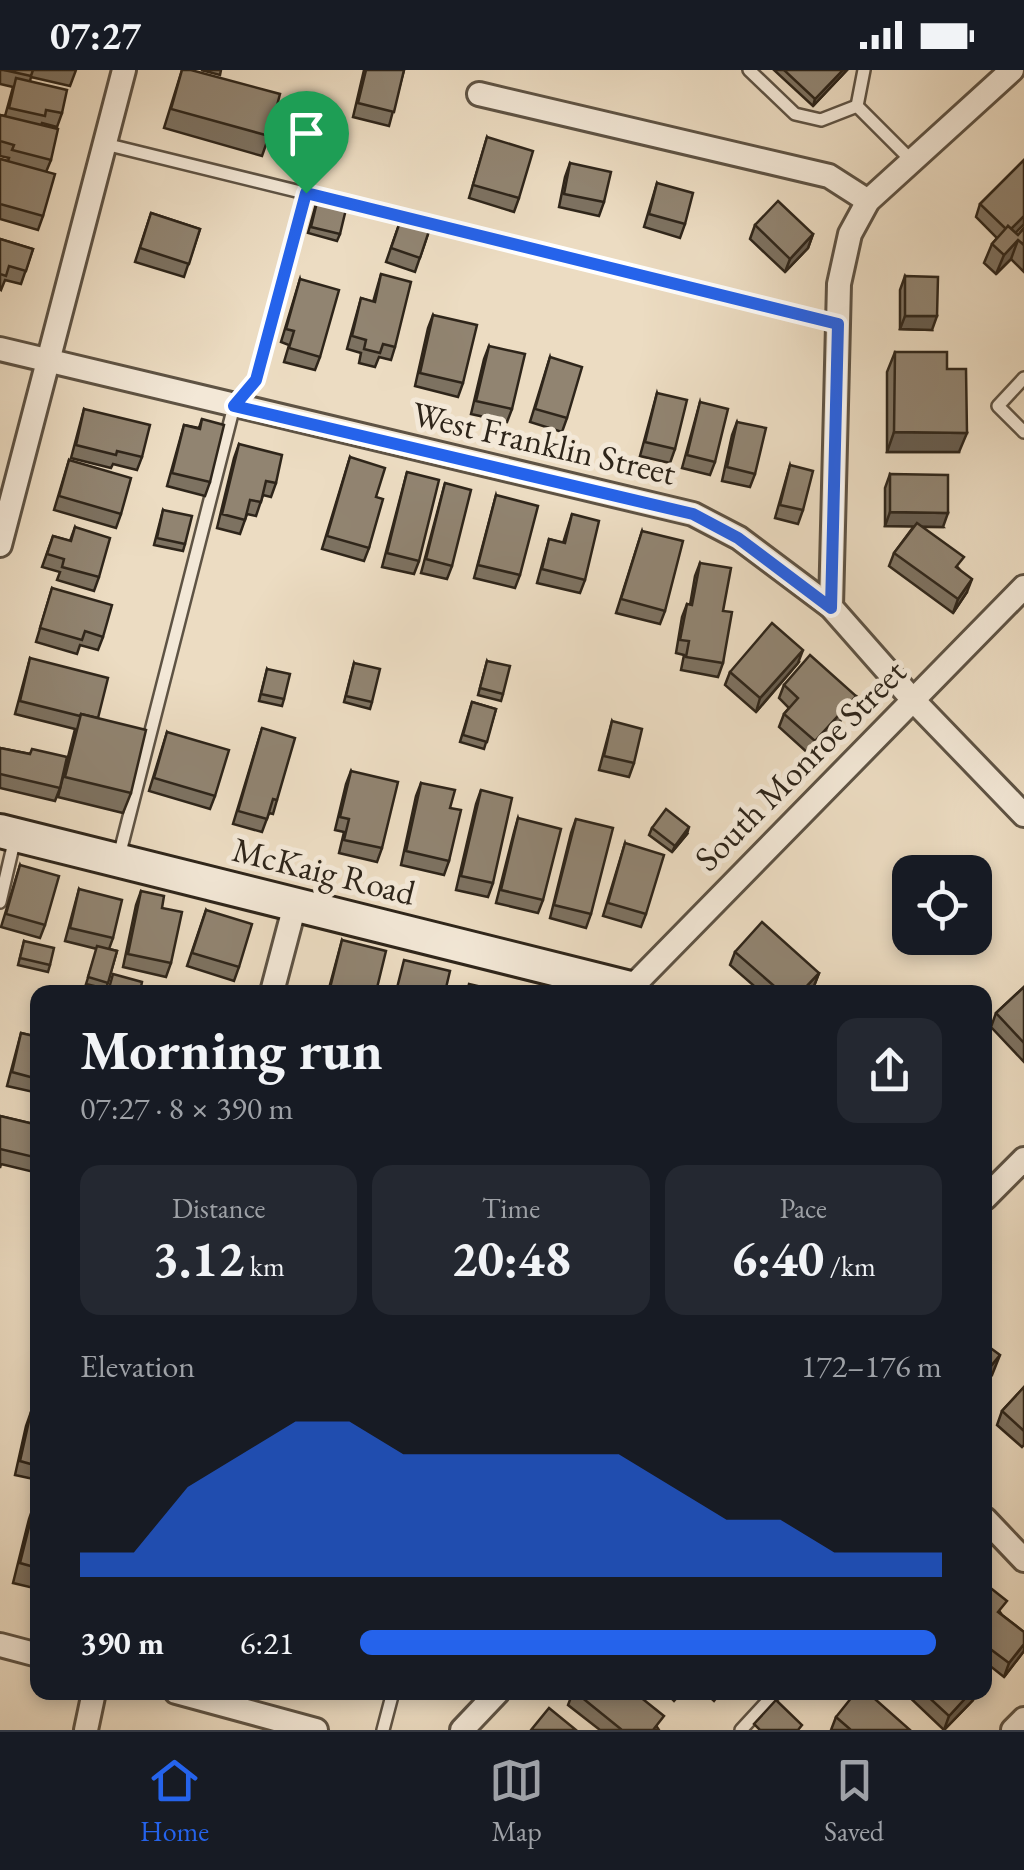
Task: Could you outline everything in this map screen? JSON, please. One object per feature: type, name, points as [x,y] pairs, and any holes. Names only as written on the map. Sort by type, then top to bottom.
[{"type":"street","points":[[0,546],[124,70]]},
{"type":"street","points":[[831,608],[839,284],[850,234],[868,201],[1012,70]]},
{"type":"street","points":[[479,94],[829,176],[868,201]]},
{"type":"street","name":"West Franklin Street","points":[[0,349],[693,514],[738,538],[831,608],[1024,815]]},
{"type":"street","name":"South Monroe Street","points":[[633,985],[1024,587]]},
{"type":"street","name":"McKaig Road","points":[[8,833],[609,985]]},
{"type":"street","points":[[274,985],[295,904]]},
{"type":"street","points":[[992,1191],[1024,1160]]},
{"type":"street","points":[[992,1527],[1024,1560]]},
{"type":"street","points":[[0,1645],[30,1654]]},
{"type":"street","points":[[86,1730],[92,1700]]},
{"type":"street","points":[[205,1700],[316,1730]]},
{"type":"street","points":[[462,1730],[490,1700]]},
{"type":"street","points":[[1013,1730],[1024,1719]]},
{"type":"lane","points":[[749,70],[796,114],[821,120],[857,106]]},
{"type":"lane","points":[[857,106],[864,70]]},
{"type":"lane","points":[[857,106],[912,161]]},
{"type":"lane","points":[[105,144],[838,324]]},
{"type":"lane","points":[[118,861],[234,406],[256,380],[306,193]]},
{"type":"lane","points":[[1024,378],[998,406],[1024,432]]},
{"type":"lane","points":[[0,902],[8,833]]},
{"type":"lane","points":[[383,1730],[391,1700]]},
{"type":"lane","points":[[741,1730],[769,1700]]},
{"type":"building","points":[[4,70],[33,70],[31,76]]},
{"type":"building","points":[[182,70],[280,94],[269,136],[171,109]]},
{"type":"building","points":[[366,70],[404,70],[394,112],[358,103]]},
{"type":"building","points":[[784,70],[843,70],[815,99]]},
{"type":"building","points":[[16,78],[67,90],[62,113],[46,110],[45,116],[9,108]]},
{"type":"building","points":[[0,115],[58,129],[51,160],[12,150],[14,145],[0,141]]},
{"type":"building","points":[[487,137],[533,151],[519,198],[473,185]]},
{"type":"building","points":[[0,159],[55,174],[43,216],[0,204]]},
{"type":"building","points":[[1024,160],[1024,216],[1006,229],[980,204]]},
{"type":"building","points":[[570,163],[611,172],[604,202],[564,194]]},
{"type":"building","points":[[657,183],[693,193],[685,224],[649,214]]},
{"type":"building","points":[[318,198],[347,205],[340,234],[311,227]]},
{"type":"building","points":[[778,201],[813,234],[790,259],[755,225]]},
{"type":"building","points":[[151,213],[200,229],[189,264],[140,248]]},
{"type":"building","points":[[403,213],[432,222],[420,258],[391,248]]},
{"type":"building","points":[[1008,226],[1018,235],[1024,228],[1024,245],[1018,240],[1004,255],[992,244]]},
{"type":"building","points":[[0,239],[33,249],[26,271],[9,266],[6,276],[0,274]]},
{"type":"building","points":[[381,274],[411,282],[395,347],[383,344],[380,353],[364,349],[366,340],[352,336],[361,298],[375,302]]},
{"type":"building","points":[[905,276],[938,277],[937,316],[905,316]]},
{"type":"building","points":[[300,279],[339,290],[320,357],[289,348],[294,331],[286,329]]},
{"type":"building","points":[[433,315],[477,325],[463,383],[420,373]]},
{"type":"building","points":[[489,346],[525,354],[512,409],[476,401]]},
{"type":"building","points":[[895,352],[947,352],[947,369],[966,369],[967,433],[894,432]]},
{"type":"building","points":[[550,357],[582,367],[567,418],[535,409]]},
{"type":"building","points":[[657,393],[687,400],[675,449],[645,442]]},
{"type":"building","points":[[700,402],[728,409],[715,462],[687,455]]},
{"type":"building","points":[[84,409],[150,425],[142,457],[76,445]]},
{"type":"building","points":[[202,419],[224,425],[210,482],[172,473],[184,425],[200,429]]},
{"type":"building","points":[[737,422],[766,428],[755,474],[727,467]]},
{"type":"building","points":[[239,444],[282,455],[276,483],[266,481],[261,502],[250,500],[245,520],[222,514]]},
{"type":"building","points":[[350,457],[385,468],[376,497],[383,499],[369,548],[327,536]]},
{"type":"building","points":[[69,460],[131,478],[121,514],[59,496]]},
{"type":"building","points":[[790,465],[813,471],[803,510],[780,505]]},
{"type":"building","points":[[407,472],[439,480],[419,561],[387,553]]},
{"type":"building","points":[[890,474],[948,475],[948,513],[890,512]]},
{"type":"building","points":[[445,483],[471,490],[452,566],[426,559]]},
{"type":"building","points":[[496,495],[538,506],[520,575],[478,565]]},
{"type":"building","points":[[163,510],[192,516],[185,544],[157,538]]},
{"type":"building","points":[[572,514],[599,521],[585,580],[542,569],[549,539],[565,543]]},
{"type":"building","points":[[917,523],[964,557],[956,567],[972,579],[958,599],[894,553]]},
{"type":"building","points":[[75,527],[110,538],[99,577],[62,567],[64,559],[47,554],[53,536],[71,541]]},
{"type":"building","points":[[642,531],[683,541],[665,611],[621,599]]},
{"type":"building","points":[[700,563],[731,568],[723,611],[732,612],[723,663],[686,657],[689,641],[680,640]]},
{"type":"building","points":[[52,588],[112,605],[103,637],[85,631],[82,640],[40,628]]},
{"type":"building","points":[[772,623],[803,650],[760,698],[730,672]]},
{"type":"building","points":[[810,655],[856,696],[815,741],[784,714],[798,698],[784,685]]},
{"type":"building","points":[[30,658],[108,678],[98,718],[20,701]]},
{"type":"building","points":[[487,661],[510,666],[503,694],[480,688]]},
{"type":"building","points":[[354,663],[380,669],[372,702],[346,696]]},
{"type":"building","points":[[267,669],[290,674],[284,699],[261,694]]},
{"type":"building","points":[[472,702],[496,709],[487,742],[463,735]]},
{"type":"building","points":[[81,714],[146,730],[131,793],[65,777]]},
{"type":"building","points":[[612,721],[642,729],[634,763],[604,756]]},
{"type":"building","points":[[262,728],[295,738],[277,800],[273,799],[267,819],[238,811]]},
{"type":"building","points":[[167,732],[229,750],[215,796],[154,778]]},
{"type":"building","points":[[0,748],[30,754],[32,749],[67,757],[60,788],[0,774]]},
{"type":"building","points":[[351,771],[398,782],[382,848],[344,840],[349,819],[340,817]]},
{"type":"building","points":[[421,783],[455,790],[450,808],[461,810],[449,861],[406,851]]},
{"type":"building","points":[[481,790],[512,798],[493,883],[461,876]]},
{"type":"building","points":[[666,809],[689,827],[675,846],[652,828]]},
{"type":"building","points":[[518,818],[561,829],[543,900],[501,890]]},
{"type":"building","points":[[576,819],[613,828],[591,914],[554,905]]},
{"type":"building","points":[[625,843],[664,855],[646,914],[608,903]]},
{"type":"building","points":[[20,865],[59,876],[45,925],[6,914]]},
{"type":"building","points":[[79,889],[122,900],[113,938],[70,928]]},
{"type":"building","points":[[141,891],[164,896],[162,908],[182,912],[171,963],[128,954]]},
{"type":"building","points":[[206,910],[252,924],[239,967],[192,953]]},
{"type":"building","points":[[762,922],[819,973],[808,985],[773,985],[735,952]]},
{"type":"building","points":[[342,940],[386,951],[378,985],[331,985]]},
{"type":"building","points":[[24,941],[54,948],[50,965],[20,958]]},
{"type":"building","points":[[97,946],[117,951],[108,983],[88,977]]},
{"type":"building","points":[[404,960],[450,971],[447,985],[398,985]]},
{"type":"building","points":[[113,974],[142,982],[141,985],[110,985]]},
{"type":"building","points":[[1024,987],[1024,1043],[996,1013]]},
{"type":"building","points":[[21,1033],[30,1035],[30,1077],[12,1072]]},
{"type":"building","points":[[0,1116],[30,1123],[30,1156],[0,1149]]},
{"type":"building","points":[[1024,1387],[1024,1431],[1002,1411]]},
{"type":"building","points":[[30,1416],[30,1464],[20,1461]]},
{"type":"building","points":[[30,1523],[30,1566],[20,1563]]},
{"type":"building","points":[[992,1589],[1007,1601],[998,1612],[1024,1632],[1024,1644],[1009,1663],[992,1650]]},
{"type":"building","points":[[585,1700],[644,1700],[664,1716],[653,1730],[622,1730]]},
{"type":"building","points":[[776,1700],[802,1725],[798,1730],[760,1730],[754,1724]]},
{"type":"building","points":[[850,1700],[876,1700],[910,1730],[851,1730],[836,1717]]},
{"type":"building","points":[[932,1700],[964,1700],[949,1716]]},
{"type":"building","points":[[549,1708],[576,1730],[531,1730]]},
{"type":"route","points":[[306,193],[838,324],[831,608],[738,538],[693,514],[234,406],[256,380],[306,193]]}]
